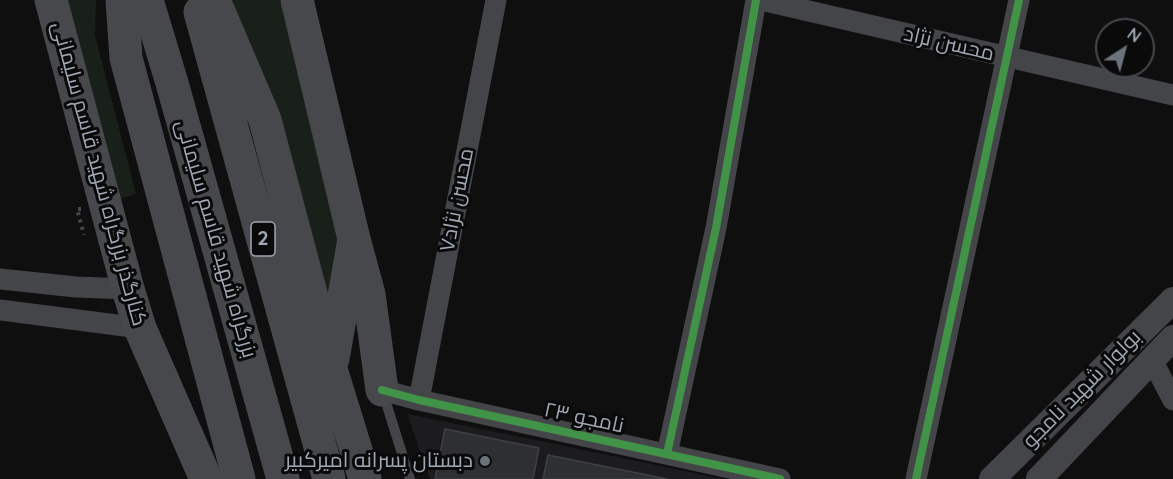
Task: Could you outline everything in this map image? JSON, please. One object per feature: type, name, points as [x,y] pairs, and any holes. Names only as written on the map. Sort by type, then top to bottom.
[{"type":"main road","name":"کنارگذر بزرگراه شهید قاسم سلیمانی","points":[[51,0],[140,328],[206,479]]},
{"type":"main road","points":[[122,0],[126,58],[238,479]]},
{"type":"main road","name":"بزرگراه شهید قاسم سلیمانی","points":[[147,0],[283,479]]},
{"type":"main road","name":"بزرگراه شهید قاسم سلیمانی","points":[[197,0],[329,479]]},
{"type":"main road","points":[[214,0],[265,120],[331,369],[364,479]]},
{"type":"main road","points":[[297,0],[369,294],[382,390]]},
{"type":"main road","points":[[331,369],[354,239]]},
{"type":"street","name":"محسن نژاد۷","points":[[419,400],[496,0]]},
{"type":"street","points":[[667,454],[716,228],[756,0]]},
{"type":"street","name":"محسن نژاد","points":[[761,0],[1173,95]]},
{"type":"street","points":[[916,479],[1019,0]]},
{"type":"street","points":[[0,279],[76,287],[128,289]]},
{"type":"street","name":"بولوار شهید نامجو","points":[[992,479],[1173,300]]},
{"type":"street","points":[[0,310],[140,328]]},
{"type":"street","name":"بولوار شهید نامجو","points":[[1039,479],[1173,338]]},
{"type":"street","points":[[1152,360],[1173,400]]},
{"type":"street","name":"نامجو ۲۳","points":[[382,390],[780,479]]},
{"type":"lane","points":[[382,390],[410,479]]},
{"type":"path","points":[[77,209],[85,238]]},
{"type":"shaded area","points":[[60,0],[96,0],[95,35],[136,194],[112,201]]},
{"type":"shaded area","points":[[232,0],[280,0],[284,11],[339,243],[328,305]]},
{"type":"shaded area","name":"دبستان پسرانه امیرکبیر","points":[[407,414],[550,443],[723,479],[430,479]]},
{"type":"building","name":"دبستان پسرانه امیرکبیر","points":[[445,429],[539,448],[533,479],[435,479]]},
{"type":"building","points":[[548,455],[667,479],[543,479]]},
{"type":"cycle path","points":[[667,454],[716,228],[756,0]]},
{"type":"cycle path","points":[[916,479],[1019,0]]},
{"type":"cycle path","points":[[382,390],[780,479]]},
{"type":"place","name":"دبستان پسرانه امیرکبیر","points":[[485,461]]}]
